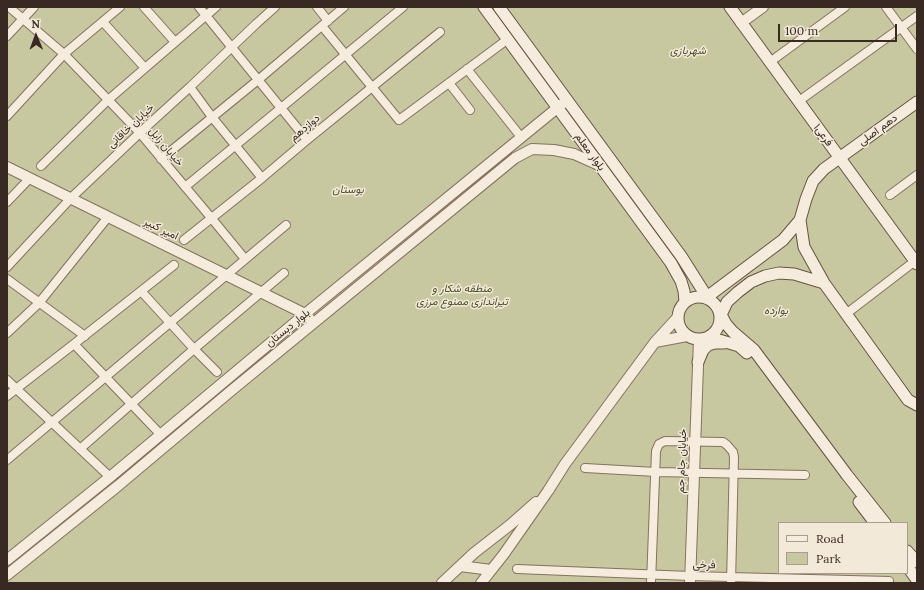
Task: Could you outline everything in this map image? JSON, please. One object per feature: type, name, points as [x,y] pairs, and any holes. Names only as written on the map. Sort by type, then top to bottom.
[{"type":"main road","name":"بلوار معلم","points":[[484,7],[671,263],[681,281],[685,302]]},
{"type":"main road","name":"بلوار معلم","points":[[500,7],[681,256],[706,297]]},
{"type":"main road","name":"فرعی۱","points":[[730,7],[916,262]]},
{"type":"main road","name":"دهم اصلی","points":[[800,220],[813,181],[824,169],[917,102]]},
{"type":"main road","points":[[706,297],[783,240],[800,220]]},
{"type":"main road","points":[[800,220],[804,247],[824,283],[908,400],[917,405]]},
{"type":"main road","points":[[704,338],[717,329],[727,302],[752,282],[765,276],[779,273],[794,274],[824,283]]},
{"type":"main road","points":[[874,522],[748,354],[738,346],[730,343],[687,336],[682,331],[678,317],[681,306],[685,302],[691,298],[698,297],[706,297],[712,301],[720,311],[726,324],[758,355],[847,475],[884,522]]},
{"type":"main road","points":[[698,362],[703,350],[708,345],[716,343],[730,343]]},
{"type":"main road","points":[[908,552],[917,562]]},
{"type":"main road","points":[[908,567],[917,580]]},
{"type":"street","name":"خیابان زابل","points":[[9,7],[64,54],[140,133],[245,259]]},
{"type":"street","points":[[7,36],[34,7]]},
{"type":"street","points":[[7,116],[64,54],[120,7]]},
{"type":"street","points":[[144,7],[175,42]]},
{"type":"street","points":[[199,7],[307,140]]},
{"type":"street","points":[[41,166],[108,100],[216,7]]},
{"type":"street","name":"خیابان خاقانی","points":[[7,267],[72,198],[275,7]]},
{"type":"street","points":[[317,7],[325,23],[346,55],[399,120],[508,39]]},
{"type":"street","points":[[162,159],[344,7]]},
{"type":"street","points":[[185,187],[403,7]]},
{"type":"street","points":[[742,23],[763,7]]},
{"type":"street","points":[[770,62],[845,7]]},
{"type":"street","points":[[886,7],[917,49]]},
{"type":"street","points":[[799,101],[917,16]]},
{"type":"street","points":[[102,22],[144,68]]},
{"type":"street","name":"دوازدهم","points":[[184,240],[440,32]]},
{"type":"street","points":[[467,69],[521,137]]},
{"type":"street","points":[[449,83],[470,110]]},
{"type":"street","points":[[190,87],[212,117],[262,178]]},
{"type":"street","name":"بلوار دبستان","points":[[7,560],[110,478],[305,314],[567,100]]},
{"type":"street","name":"بلوار دبستان","points":[[7,575],[125,481],[232,390],[515,158],[532,149],[554,150],[574,154],[601,166]]},
{"type":"street","name":"امیر کبیر","points":[[7,167],[305,314]]},
{"type":"street","points":[[890,195],[917,175]]},
{"type":"street","points":[[7,202],[30,178]]},
{"type":"street","points":[[7,333],[39,303],[108,217]]},
{"type":"street","points":[[7,460],[286,225]]},
{"type":"street","points":[[846,314],[916,262]]},
{"type":"street","points":[[7,396],[174,265]]},
{"type":"street","points":[[80,449],[194,349],[284,274]]},
{"type":"street","points":[[7,279],[85,336]]},
{"type":"street","points":[[140,291],[194,349],[218,372]]},
{"type":"street","points":[[305,314],[313,323]]},
{"type":"street","points":[[481,583],[504,554],[565,464],[655,342],[678,317]]},
{"type":"street","points":[[655,342],[687,336]]},
{"type":"street","name":"خیابان جام جم","points":[[690,579],[698,362],[704,338]]},
{"type":"street","points":[[74,344],[161,435]]},
{"type":"street","points":[[7,380],[110,478]]},
{"type":"street","points":[[651,583],[656,451],[659,444],[665,441],[723,442],[731,448],[734,457],[734,474],[731,580]]},
{"type":"street","points":[[585,468],[656,472],[805,475]]},
{"type":"street","points":[[442,583],[474,553],[510,525],[548,491]]},
{"type":"street","points":[[460,566],[491,570]]},
{"type":"street","name":"فرخی","points":[[517,569],[652,574],[690,579],[890,581]]},
{"type":"green space","name":"منطقه شکار و تیراندازی ممنوع مرزی","points":[[7,7],[917,7],[917,583],[7,583]]},
{"type":"park label","name":"شهربازی","points":[[688,51]]},
{"type":"park label","name":"بوستان","points":[[348,190]]},
{"type":"park label","name":"بوارده","points":[[776,311]]}]
